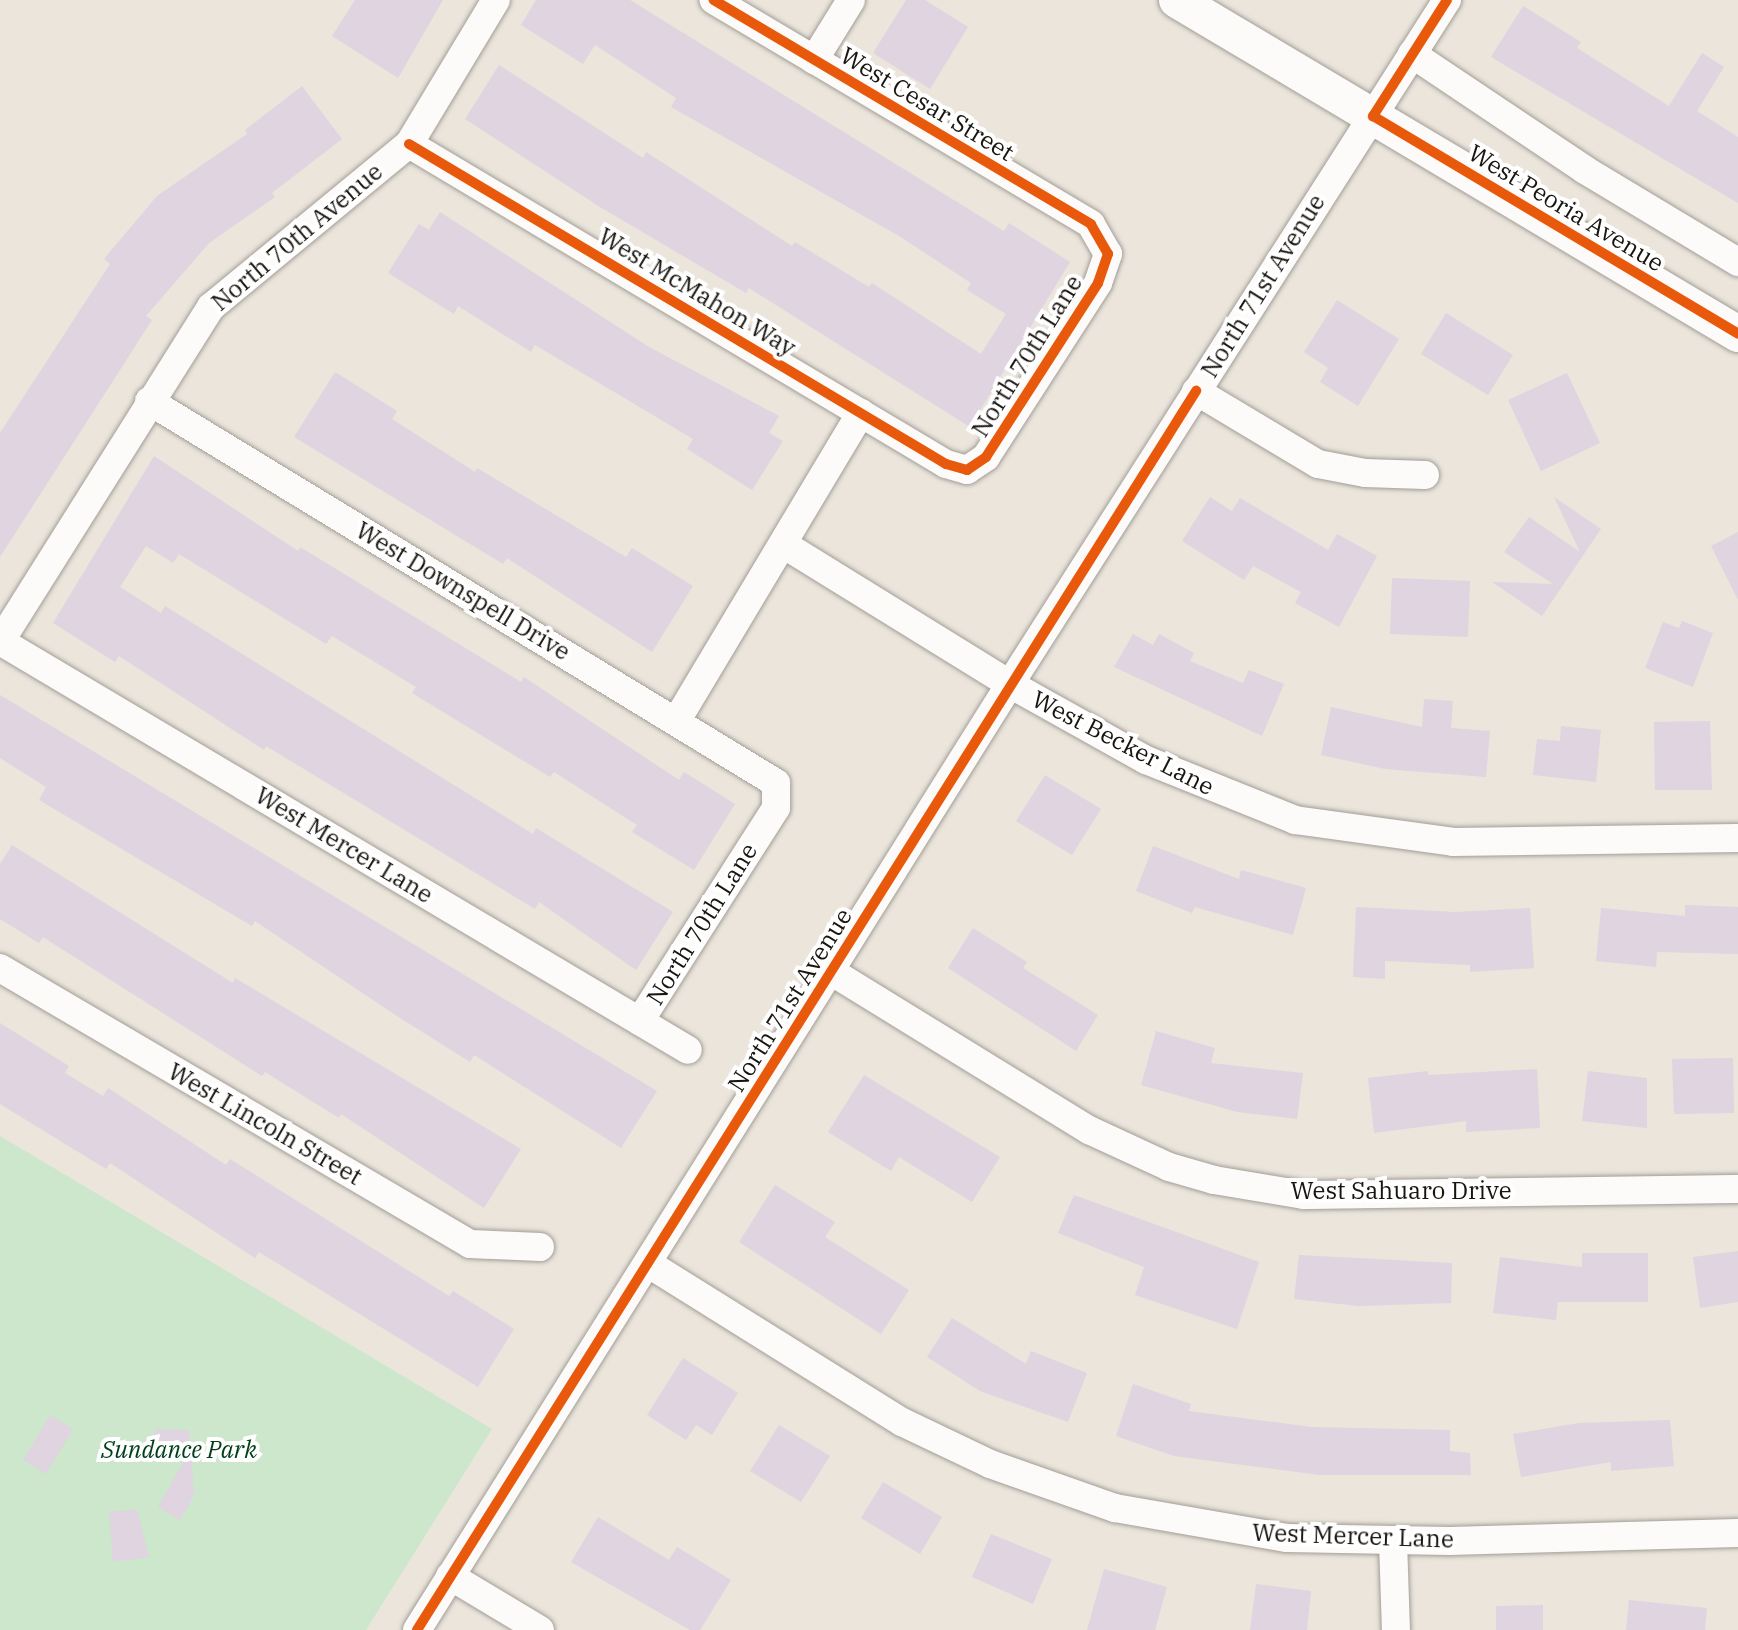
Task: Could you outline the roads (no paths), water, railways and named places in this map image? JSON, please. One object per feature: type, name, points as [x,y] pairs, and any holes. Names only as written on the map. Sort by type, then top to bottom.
[{"type":"main road","name":"West Peoria Avenue","points":[[1177,0],[1738,334]]},
{"type":"street","name":"North 70th Avenue","points":[[0,642],[211,307],[409,144],[496,0]]},
{"type":"street","name":"West Cesar Street","points":[[714,0],[1091,224],[1108,254]]},
{"type":"street","points":[[814,60],[851,0]]},
{"type":"street","name":"North 71st Avenue","points":[[417,1630],[1010,684],[1447,0]]},
{"type":"street","name":"West Peoria Avenue","points":[[1412,54],[1496,111],[1738,262]]},
{"type":"street","name":"West McMahon Way","points":[[409,144],[946,464],[967,470]]},
{"type":"street","name":"North 70th Lane","points":[[967,470],[986,457],[1098,283],[1108,254]]},
{"type":"street","points":[[1196,391],[1318,464],[1365,473],[1425,475]]},
{"type":"street","name":"West Downspell Drive","points":[[149,401],[776,783]]},
{"type":"street","points":[[677,720],[861,413]]},
{"type":"street","name":"West Becker Lane","points":[[783,544],[1010,684],[1146,760],[1295,820],[1453,842],[1738,838]]},
{"type":"street","name":"West Mercer Lane","points":[[0,642],[688,1050]]},
{"type":"street","name":"North 70th Lane","points":[[640,1021],[776,808],[776,783]]},
{"type":"street","name":"West Lincoln Street","points":[[0,968],[470,1244],[540,1247]]},
{"type":"street","name":"West Sahuaro Drive","points":[[832,972],[1089,1130],[1169,1167],[1214,1180],[1304,1195],[1738,1189]]},
{"type":"street","name":"West Mercer Lane","points":[[649,1264],[902,1422],[1029,1480],[1172,1521],[1287,1538],[1393,1541],[1738,1533]]},
{"type":"street","points":[[1393,1541],[1396,1630]]},
{"type":"street","points":[[450,1576],[540,1630]]},
{"type":"park label","name":"Sundance Park","points":[[179,1450]]}]
